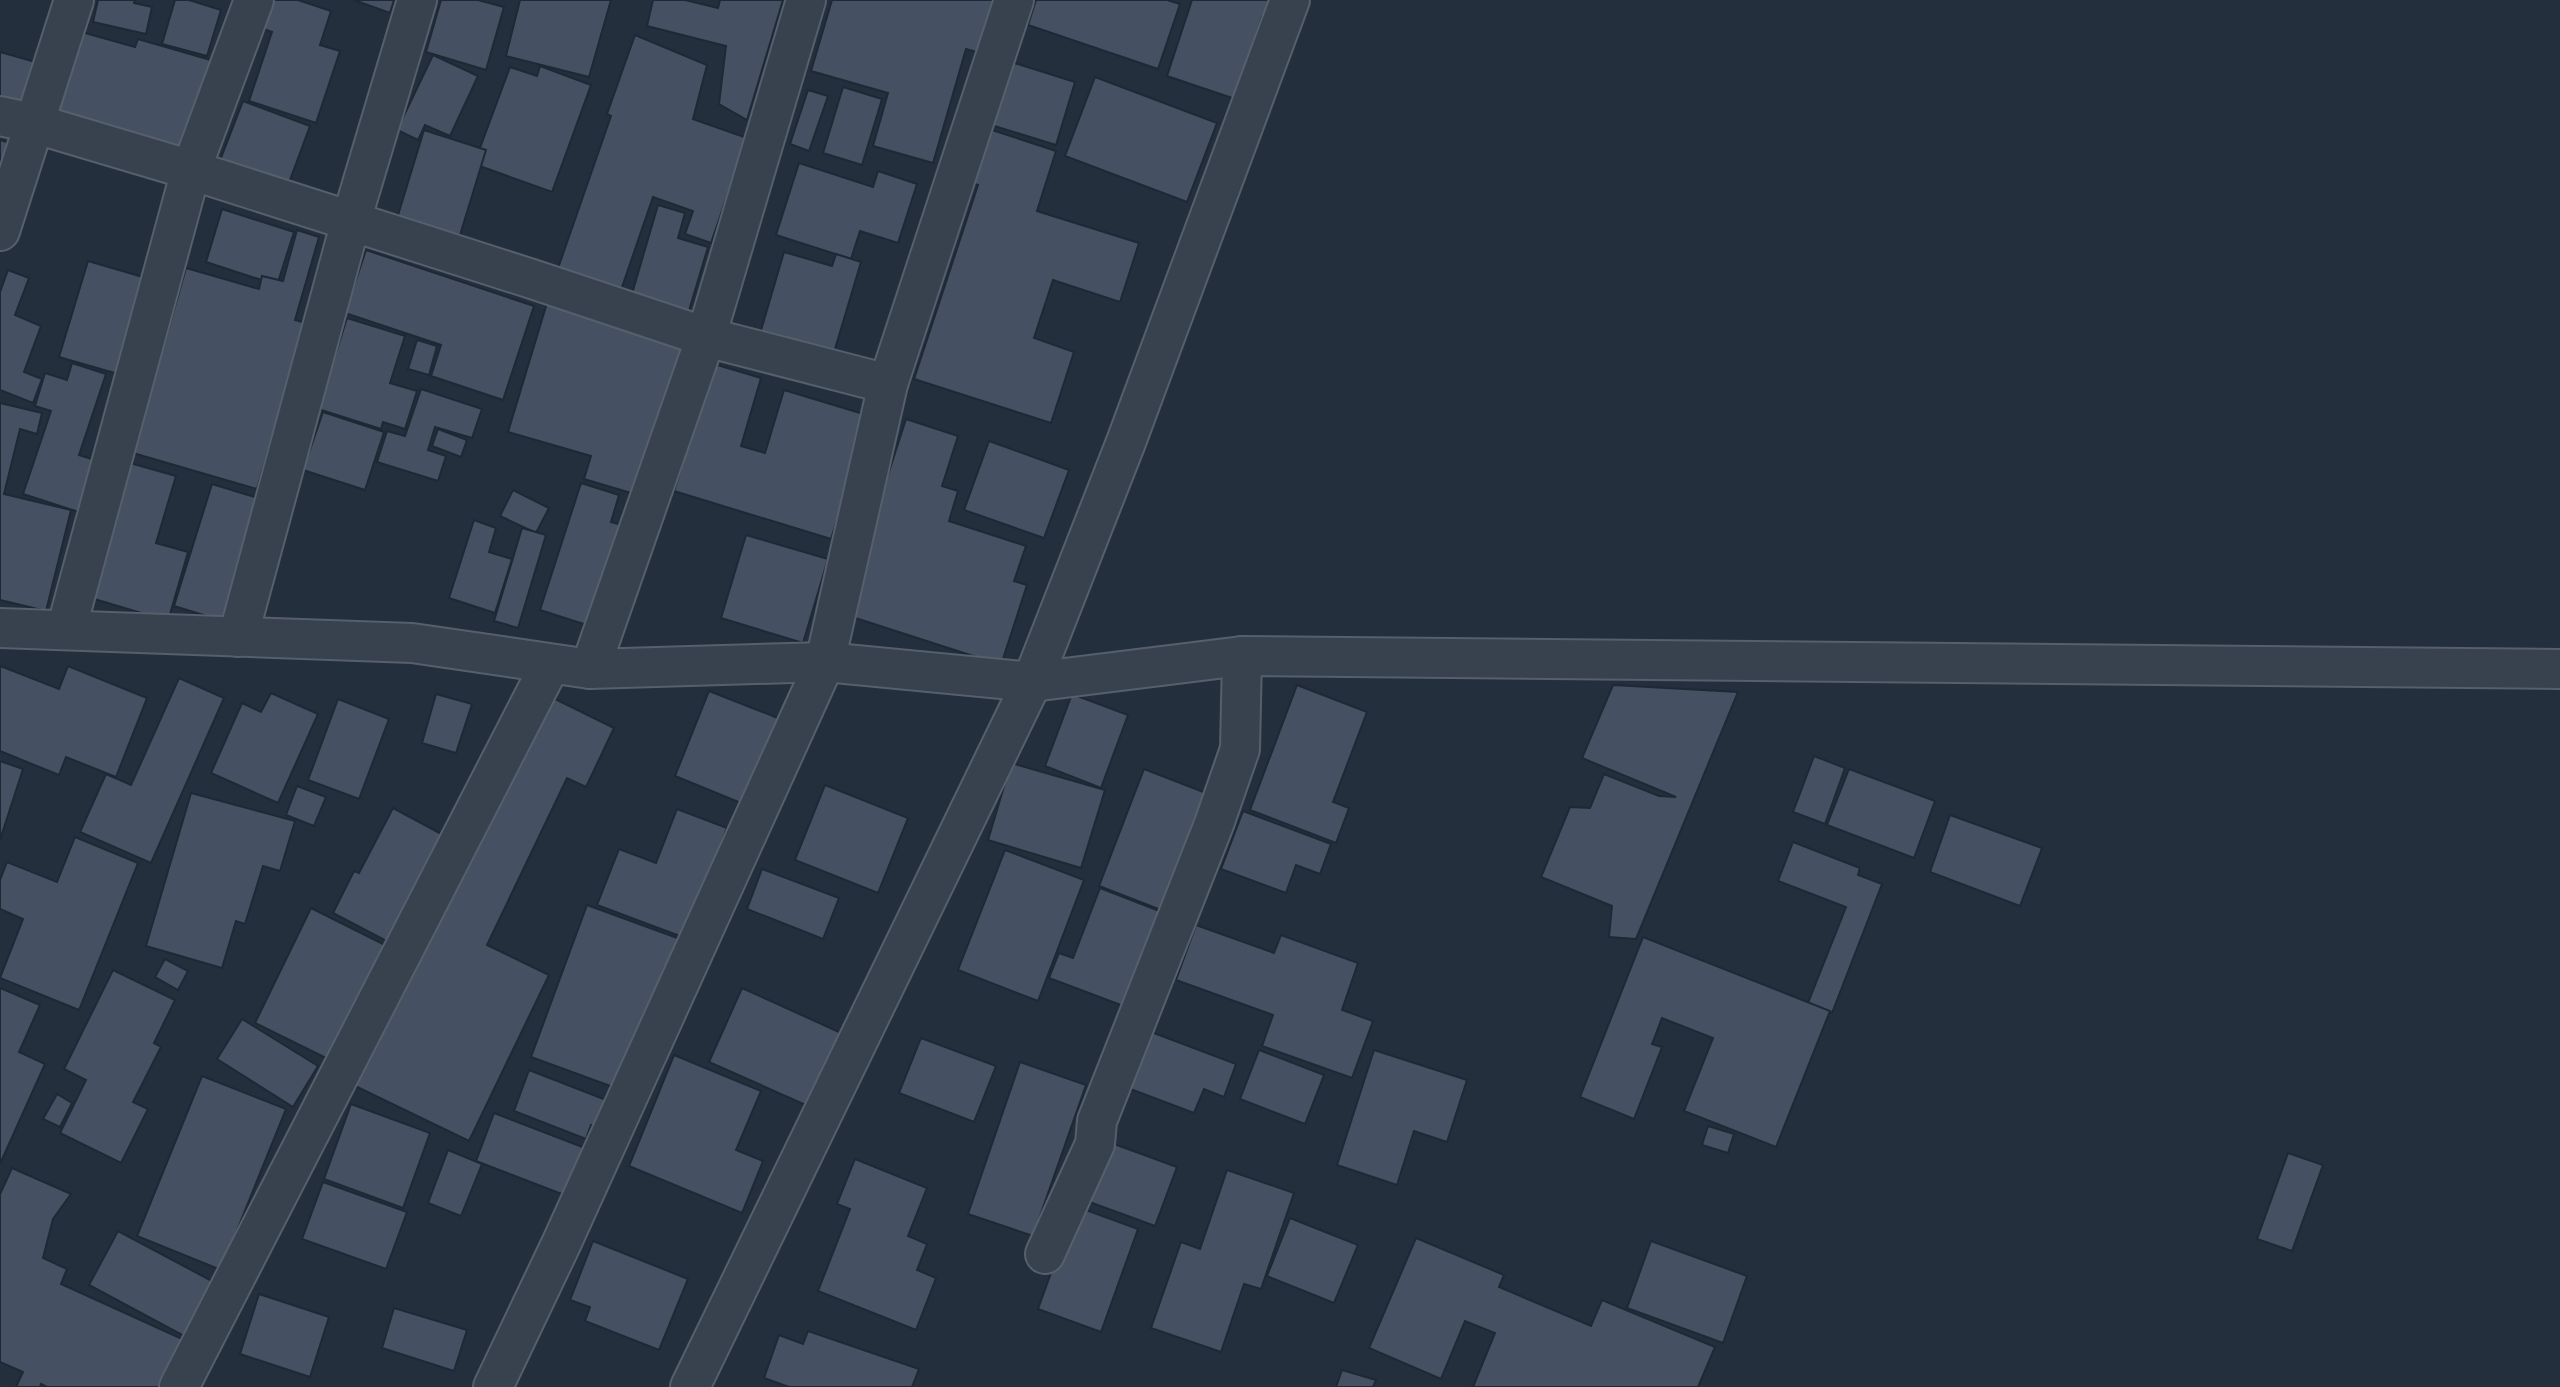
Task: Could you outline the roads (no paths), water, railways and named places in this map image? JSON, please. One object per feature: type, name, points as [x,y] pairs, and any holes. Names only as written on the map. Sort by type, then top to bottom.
[{"type":"street","points":[[0,231],[17,119],[74,0]]},
{"type":"street","points":[[66,630],[191,170],[254,0]]},
{"type":"street","points":[[238,637],[352,221],[417,0]]},
{"type":"street","points":[[590,669],[706,337],[806,0]]},
{"type":"street","points":[[493,1387],[562,1242],[825,662],[888,384],[1014,0]]},
{"type":"street","points":[[690,1387],[1032,682],[1290,0]]},
{"type":"street","points":[[17,119],[191,170],[706,337],[888,384]]},
{"type":"street","points":[[0,628],[412,643],[590,669],[825,662],[1032,682],[1242,656],[2560,669]]},
{"type":"street","points":[[1045,1254],[1095,1144],[1097,1121],[1214,824],[1240,749],[1242,656]]},
{"type":"street","points":[[179,1387],[550,665]]}]
